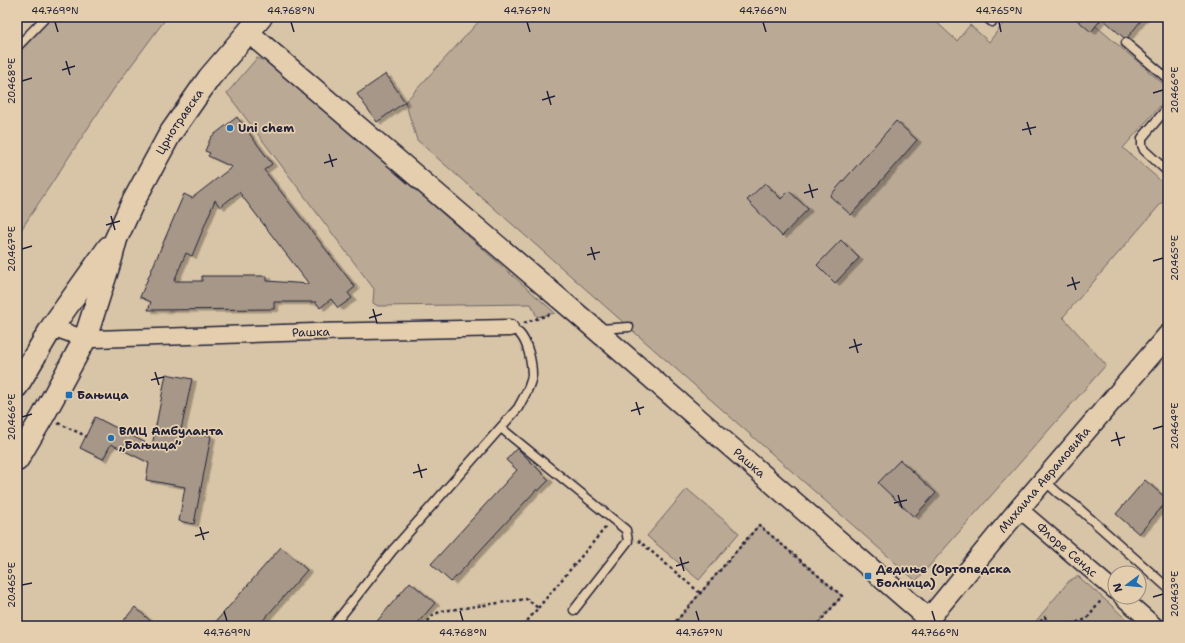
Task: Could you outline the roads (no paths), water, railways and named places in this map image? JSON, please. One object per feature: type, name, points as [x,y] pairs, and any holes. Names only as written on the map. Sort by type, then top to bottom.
[{"type":"main road","name":"Црнотравска","points":[[19,452],[57,392],[85,339],[116,239],[132,204],[170,134],[209,78],[254,25]]},
{"type":"main road","name":"Црнотравска","points":[[17,386],[52,327],[104,253],[116,239]]},
{"type":"street","name":"Рашка","points":[[254,25],[569,308],[595,329],[926,622]]},
{"type":"street","name":"Рашка","points":[[52,327],[85,339],[510,328]]},
{"type":"street","name":"Михаила Аврамовића","points":[[926,622],[1019,509],[1168,335]]},
{"type":"street","name":"Флоре Сендс","points":[[1019,509],[1107,584]]},
{"type":"street","name":"Флоре Сендс","points":[[1131,605],[1155,626]]},
{"type":"lane","points":[[17,47],[46,17]]},
{"type":"lane","points":[[1126,43],[1168,79]]},
{"type":"lane","points":[[1168,107],[1142,138],[1142,145],[1144,150],[1168,172]]},
{"type":"lane","points":[[595,329],[629,327]]},
{"type":"lane","points":[[333,626],[392,551],[518,408],[527,391],[532,376],[530,358],[524,340],[518,333],[510,328]]},
{"type":"lane","points":[[501,428],[626,530],[628,542],[574,610]]},
{"type":"lane","points":[[1044,480],[1058,493],[1075,505],[1168,588]]},
{"type":"place","name":"Uni chem","points":[[230,128]]},
{"type":"place","name":"Бањица","points":[[69,395]]},
{"type":"place","name":"ВМЦ Амбуланта „Бањица”","points":[[111,438]]},
{"type":"place","name":"Дедиње (Ортопедска Болница)","points":[[868,576]]}]
